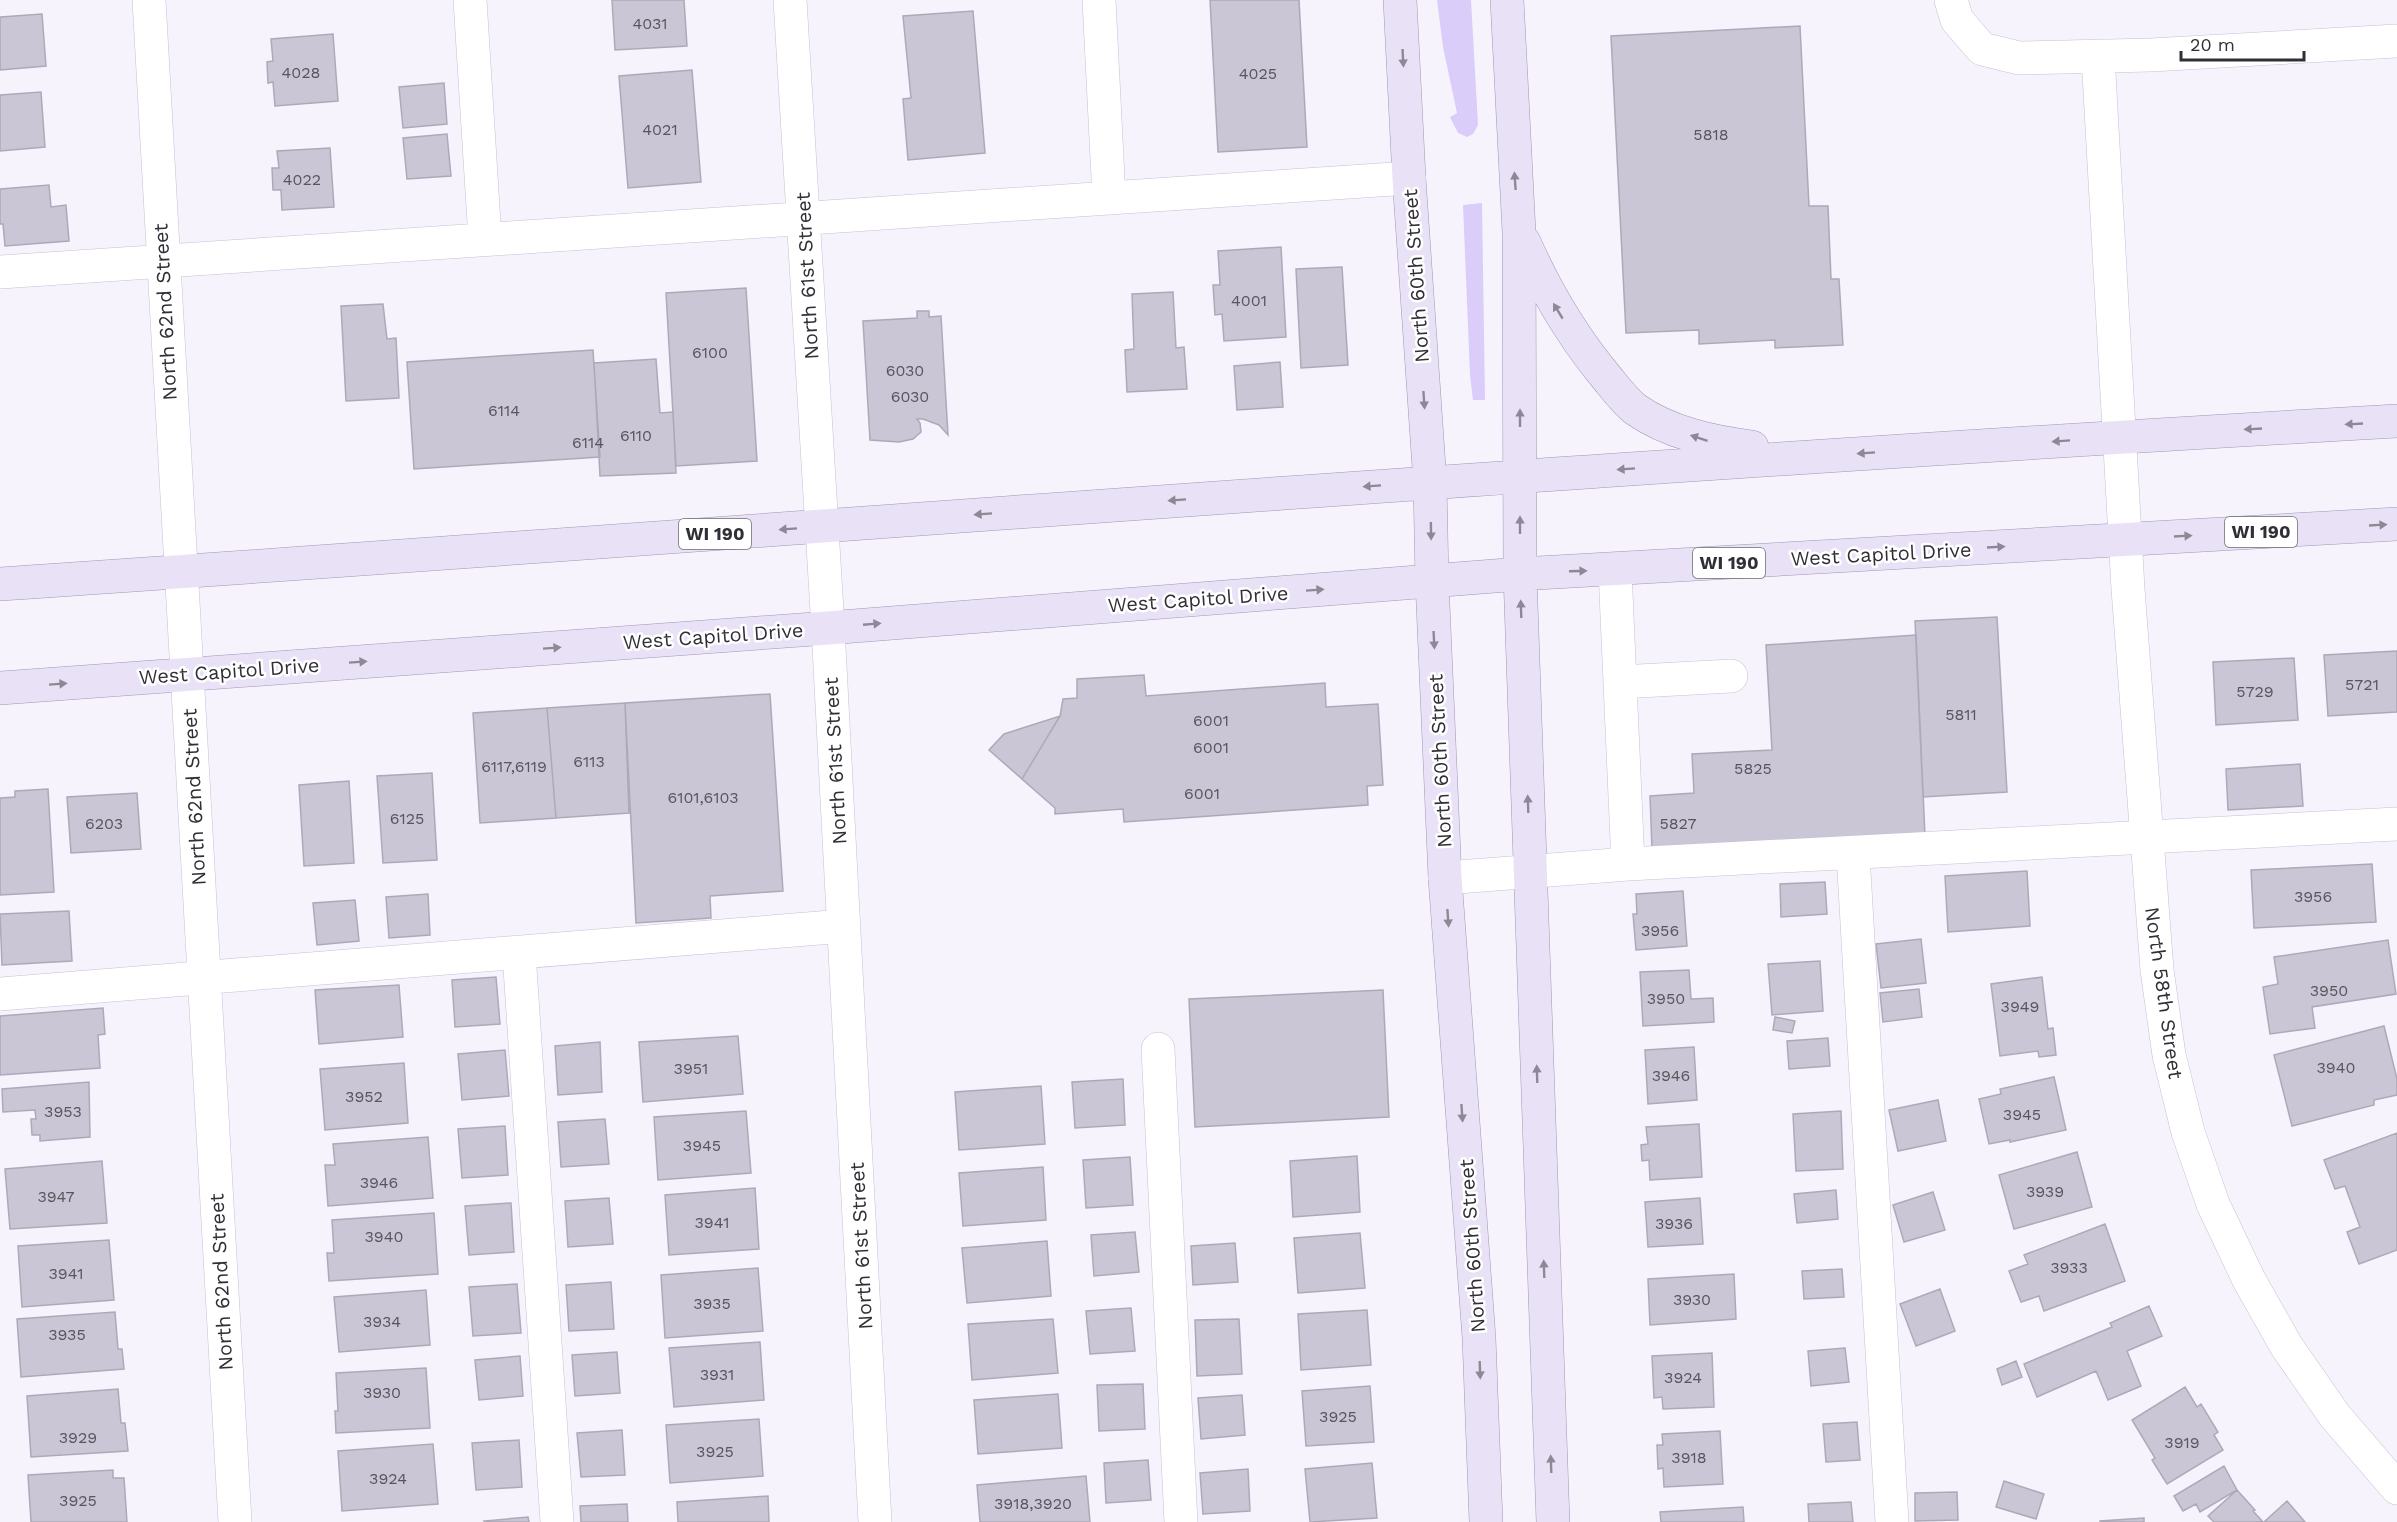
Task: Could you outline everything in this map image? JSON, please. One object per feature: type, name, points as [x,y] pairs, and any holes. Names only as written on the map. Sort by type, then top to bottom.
[{"type":"main road","name":"North 60th Street","points":[[1400,0],[1409,178],[1430,482],[1445,878],[1479,1338],[1486,1522]]},
{"type":"main road","points":[[1507,0],[1519,232],[1520,574],[1553,1522]]},
{"type":"main road","points":[[1519,232],[1560,315],[1587,355],[1636,409],[1683,432],[1712,442],[1819,456]]},
{"type":"main road","name":"WI 190","points":[[0,584],[1430,482],[2397,421]]},
{"type":"main road","name":"West Capitol Drive","points":[[0,688],[828,628],[1520,574],[2397,524]]},
{"type":"street","name":"North 62nd Street","points":[[149,0],[235,1522]]},
{"type":"street","points":[[470,0],[485,239]]},
{"type":"street","name":"North 61st Street","points":[[790,0],[828,628],[875,1522]]},
{"type":"street","points":[[1099,0],[1109,198]]},
{"type":"street","points":[[1951,0],[1957,20],[1982,49],[2019,58],[2397,41]]},
{"type":"street","name":"North 58th Street","points":[[2098,56],[2125,540],[2146,838],[2157,970],[2169,1055],[2188,1132],[2213,1204],[2249,1280],[2287,1347],[2335,1416],[2397,1488]]},
{"type":"street","points":[[0,272],[1409,178]]},
{"type":"street","points":[[1615,570],[1628,864]]},
{"type":"street","points":[[1620,682],[1731,676]]},
{"type":"street","points":[[1445,878],[1628,864],[2397,824]]},
{"type":"street","points":[[1853,854],[1892,1522]]},
{"type":"street","points":[[0,994],[844,926]]},
{"type":"street","points":[[519,953],[557,1522]]},
{"type":"street","points":[[1158,1049],[1181,1522]]},
{"type":"shaded area","points":[[1437,0],[1471,0],[1478,125],[1473,134],[1467,137],[1458,133],[1450,117],[1457,113],[1443,47]]},
{"type":"shaded area","points":[[1482,203],[1485,400],[1473,400],[1463,205]]},
{"type":"building","points":[[612,0],[684,0],[687,46],[615,50]]},
{"type":"building","points":[[1210,0],[1299,0],[1307,147],[1218,152]]},
{"type":"building","points":[[973,11],[985,153],[908,160],[903,99],[911,98],[903,16]]},
{"type":"building","points":[[42,14],[46,66],[0,70],[0,17]]},
{"type":"building","points":[[1800,26],[1809,206],[1828,206],[1831,279],[1839,279],[1843,345],[1775,348],[1775,340],[1699,344],[1699,330],[1626,333],[1611,36]]},
{"type":"building","points":[[333,34],[338,101],[275,106],[273,82],[268,83],[267,62],[273,61],[271,39]]},
{"type":"building","points":[[692,70],[701,182],[628,188],[619,76]]},
{"type":"building","points":[[444,83],[447,124],[403,128],[399,87]]},
{"type":"building","points":[[41,92],[45,147],[0,151],[0,95]]},
{"type":"building","points":[[447,134],[451,176],[407,179],[403,138]]},
{"type":"building","points":[[330,148],[334,207],[282,210],[281,190],[273,190],[272,168],[279,168],[277,151]]},
{"type":"building","points":[[49,185],[51,207],[66,205],[69,241],[5,246],[3,224],[0,224],[0,189]]},
{"type":"building","points":[[1281,247],[1286,337],[1224,341],[1222,314],[1215,315],[1213,285],[1220,285],[1218,251]]},
{"type":"building","points":[[1342,267],[1348,365],[1301,368],[1296,269]]},
{"type":"building","points":[[746,288],[757,461],[676,466],[666,293]]},
{"type":"building","points":[[1173,292],[1176,348],[1184,347],[1187,389],[1127,392],[1125,350],[1134,349],[1132,294]]},
{"type":"building","points":[[383,304],[387,339],[396,338],[399,398],[346,401],[341,306]]},
{"type":"building","points":[[917,311],[929,311],[929,317],[941,316],[948,435],[939,425],[917,419],[921,432],[913,439],[899,442],[870,440],[863,321],[917,318]]},
{"type":"building","points":[[593,350],[600,457],[414,469],[407,362]]},
{"type":"building","points":[[656,359],[660,413],[673,412],[676,473],[600,476],[594,363]]},
{"type":"building","points":[[1280,362],[1283,407],[1237,410],[1234,366]]},
{"type":"building","points":[[1997,617],[2007,792],[1923,797],[1915,621]]},
{"type":"building","points":[[1916,635],[1925,836],[1652,849],[1650,796],[1694,793],[1692,754],[1772,750],[1766,645]]},
{"type":"building","points":[[2397,651],[2397,712],[2328,716],[2324,655]]},
{"type":"building","points":[[2294,658],[2298,720],[2216,725],[2213,662]]},
{"type":"building","points":[[1144,675],[1146,696],[1325,683],[1326,707],[1378,704],[1383,785],[1367,786],[1368,805],[1124,822],[1123,809],[1055,814],[1055,808],[1022,779],[1060,716],[1063,699],[1077,698],[1077,679]]},
{"type":"building","points":[[770,694],[783,891],[710,896],[711,918],[636,923],[625,703]]},
{"type":"building","points":[[625,703],[629,813],[556,818],[547,708]]},
{"type":"building","points":[[547,708],[556,818],[480,823],[473,713]]},
{"type":"building","points":[[1060,716],[1022,779],[989,750],[1004,734]]},
{"type":"building","points":[[2300,764],[2303,806],[2228,810],[2226,769]]},
{"type":"building","points":[[432,773],[437,860],[383,863],[377,776]]},
{"type":"building","points":[[349,781],[354,863],[304,866],[299,785]]},
{"type":"building","points":[[48,789],[54,892],[0,895],[0,798],[15,797],[15,791]]},
{"type":"building","points":[[137,793],[141,849],[71,853],[67,797]]},
{"type":"building","points":[[2372,864],[2376,922],[2254,928],[2251,870]]},
{"type":"building","points":[[2027,871],[2030,926],[1948,932],[1945,876]]},
{"type":"building","points":[[1825,882],[1827,914],[1781,917],[1780,884]]},
{"type":"building","points":[[1683,891],[1687,946],[1636,950],[1633,914],[1637,914],[1636,894]]},
{"type":"building","points":[[428,894],[430,935],[389,938],[386,897]]},
{"type":"building","points":[[355,900],[359,941],[317,945],[313,903]]},
{"type":"building","points":[[69,911],[72,961],[2,965],[0,914]]},
{"type":"building","points":[[1921,939],[1926,983],[1881,988],[1876,944]]},
{"type":"building","points":[[2388,940],[2396,994],[2312,1007],[2315,1028],[2270,1034],[2263,987],[2278,984],[2274,957]]},
{"type":"building","points":[[1820,961],[1823,1011],[1772,1015],[1768,964]]},
{"type":"building","points":[[1689,970],[1691,999],[1713,998],[1714,1022],[1643,1026],[1640,972]]},
{"type":"building","points":[[496,977],[500,1024],[455,1027],[452,980]]},
{"type":"building","points":[[2042,977],[2048,1029],[2053,1028],[2056,1055],[2039,1057],[2038,1051],[2000,1056],[1991,984]]},
{"type":"building","points":[[399,985],[403,1037],[319,1044],[315,990]]},
{"type":"building","points":[[1919,989],[1922,1017],[1883,1022],[1880,993]]},
{"type":"building","points":[[1383,990],[1389,1117],[1195,1127],[1189,999]]},
{"type":"building","points":[[103,1008],[105,1034],[98,1035],[100,1068],[0,1075],[0,1016]]},
{"type":"building","points":[[1775,1017],[1795,1021],[1792,1033],[1773,1030]]},
{"type":"building","points":[[2384,1026],[2397,1079],[2397,1095],[2374,1100],[2374,1105],[2292,1126],[2274,1055]]},
{"type":"building","points":[[738,1036],[743,1094],[643,1102],[639,1042]]},
{"type":"building","points":[[1828,1038],[1830,1066],[1789,1069],[1787,1041]]},
{"type":"building","points":[[600,1042],[602,1092],[558,1095],[555,1046]]},
{"type":"building","points":[[1694,1047],[1697,1100],[1648,1104],[1645,1050]]},
{"type":"building","points":[[505,1050],[509,1096],[462,1100],[458,1054]]},
{"type":"building","points":[[404,1063],[408,1123],[325,1130],[320,1069]]},
{"type":"building","points":[[2054,1077],[2066,1130],[1989,1144],[1979,1099],[2001,1094],[2000,1089]]},
{"type":"building","points":[[1123,1079],[1125,1125],[1075,1128],[1072,1082]]},
{"type":"building","points":[[89,1082],[90,1137],[40,1141],[40,1135],[32,1135],[31,1119],[36,1119],[35,1110],[3,1112],[2,1089]]},
{"type":"building","points":[[1041,1086],[1045,1144],[959,1150],[955,1092]]},
{"type":"building","points":[[1938,1100],[1946,1141],[1898,1151],[1889,1110]]},
{"type":"building","points":[[746,1111],[751,1173],[658,1180],[654,1117]]},
{"type":"building","points":[[1841,1111],[1843,1169],[1796,1171],[1793,1114]]},
{"type":"building","points":[[605,1119],[609,1164],[561,1167],[558,1122]]},
{"type":"building","points":[[1699,1124],[1702,1177],[1650,1180],[1649,1160],[1642,1161],[1641,1145],[1648,1144],[1646,1127]]},
{"type":"building","points":[[505,1126],[508,1175],[462,1178],[458,1129]]},
{"type":"building","points":[[2397,1133],[2397,1250],[2359,1264],[2347,1232],[2360,1227],[2345,1186],[2335,1189],[2324,1160]]},
{"type":"building","points":[[428,1137],[433,1198],[328,1206],[325,1165],[335,1165],[333,1144]]},
{"type":"building","points":[[2077,1152],[2092,1207],[2014,1229],[1999,1175]]},
{"type":"building","points":[[1357,1156],[1360,1212],[1293,1217],[1290,1161]]},
{"type":"building","points":[[1130,1157],[1133,1205],[1086,1208],[1083,1160]]},
{"type":"building","points":[[102,1161],[107,1223],[10,1229],[5,1169]]},
{"type":"building","points":[[1043,1167],[1046,1220],[963,1226],[959,1173]]},
{"type":"building","points":[[755,1188],[759,1249],[669,1255],[665,1195]]},
{"type":"building","points":[[1836,1190],[1838,1219],[1797,1223],[1794,1194]]},
{"type":"building","points":[[1933,1192],[1945,1230],[1904,1242],[1893,1205]]},
{"type":"building","points":[[609,1198],[613,1244],[568,1247],[565,1201]]},
{"type":"building","points":[[1700,1198],[1703,1244],[1648,1247],[1645,1202]]},
{"type":"building","points":[[511,1203],[514,1252],[469,1255],[465,1206]]},
{"type":"building","points":[[434,1213],[438,1274],[329,1281],[327,1253],[334,1253],[332,1220]]},
{"type":"building","points":[[2105,1224],[2125,1281],[2044,1311],[2039,1296],[2021,1302],[2009,1271],[2028,1264],[2024,1255]]},
{"type":"building","points":[[1135,1232],[1139,1272],[1094,1276],[1091,1235]]},
{"type":"building","points":[[1360,1233],[1365,1288],[1298,1293],[1294,1238]]},
{"type":"building","points":[[109,1240],[114,1300],[22,1307],[18,1246]]},
{"type":"building","points":[[1047,1241],[1051,1296],[967,1303],[962,1248]]},
{"type":"building","points":[[1235,1243],[1238,1282],[1193,1285],[1191,1246]]},
{"type":"building","points":[[758,1268],[763,1331],[665,1338],[661,1275]]},
{"type":"building","points":[[1842,1269],[1844,1297],[1804,1299],[1802,1271]]},
{"type":"building","points":[[1734,1274],[1736,1319],[1650,1325],[1648,1279]]},
{"type":"building","points":[[611,1282],[614,1329],[569,1331],[566,1285]]},
{"type":"building","points":[[517,1284],[521,1333],[473,1336],[469,1287]]},
{"type":"building","points":[[1940,1289],[1955,1331],[1916,1346],[1900,1304]]},
{"type":"building","points":[[426,1290],[430,1345],[339,1352],[334,1297]]},
{"type":"building","points":[[2149,1306],[2162,1336],[2127,1351],[2141,1386],[2108,1400],[2096,1371],[2037,1397],[2024,1364],[2112,1327],[2110,1323]]},
{"type":"building","points":[[1131,1308],[1135,1351],[1090,1354],[1086,1311]]},
{"type":"building","points":[[1367,1310],[1371,1365],[1301,1370],[1298,1314]]},
{"type":"building","points":[[115,1312],[118,1349],[122,1349],[124,1369],[21,1377],[17,1319]]},
{"type":"building","points":[[1053,1319],[1058,1373],[972,1380],[968,1324]]},
{"type":"building","points":[[1239,1319],[1242,1374],[1197,1376],[1195,1320]]},
{"type":"building","points":[[760,1342],[764,1400],[674,1407],[669,1348]]},
{"type":"building","points":[[1845,1348],[1849,1382],[1811,1386],[1808,1351]]},
{"type":"building","points":[[617,1352],[620,1393],[575,1396],[572,1355]]},
{"type":"building","points":[[1712,1353],[1714,1407],[1663,1409],[1662,1397],[1654,1398],[1652,1356]]},
{"type":"building","points":[[520,1356],[523,1396],[479,1400],[475,1360]]},
{"type":"building","points":[[2016,1361],[2022,1377],[2002,1385],[1997,1369]]},
{"type":"building","points":[[426,1368],[430,1428],[336,1433],[335,1411],[338,1411],[336,1373]]},
{"type":"building","points":[[1143,1384],[1145,1429],[1099,1431],[1097,1385]]},
{"type":"building","points":[[1370,1386],[1374,1442],[1306,1446],[1302,1391]]},
{"type":"building","points":[[2185,1387],[2197,1407],[2201,1404],[2218,1432],[2214,1435],[2223,1450],[2167,1484],[2152,1460],[2155,1458],[2132,1420]]},
{"type":"building","points":[[118,1389],[121,1423],[125,1423],[128,1451],[31,1457],[27,1396]]},
{"type":"building","points":[[1058,1394],[1062,1448],[978,1454],[974,1400]]},
{"type":"building","points":[[1242,1395],[1245,1435],[1201,1439],[1198,1398]]},
{"type":"building","points":[[759,1419],[763,1476],[670,1483],[666,1425]]},
{"type":"building","points":[[1857,1422],[1860,1460],[1826,1462],[1823,1424]]},
{"type":"building","points":[[622,1430],[625,1475],[581,1477],[577,1433]]},
{"type":"building","points":[[1720,1431],[1723,1484],[1664,1487],[1663,1468],[1658,1469],[1657,1445],[1663,1445],[1662,1434]]},
{"type":"building","points":[[519,1440],[522,1487],[476,1490],[472,1443]]},
{"type":"building","points":[[433,1444],[438,1504],[342,1511],[338,1451]]},
{"type":"building","points":[[1148,1460],[1151,1500],[1106,1503],[1104,1463]]},
{"type":"building","points":[[1372,1463],[1377,1518],[1310,1522],[1305,1469]]},
{"type":"building","points":[[2224,1466],[2237,1490],[2200,1512],[2196,1504],[2183,1511],[2174,1496]]},
{"type":"building","points":[[1248,1469],[1250,1511],[1203,1514],[1200,1473]]},
{"type":"building","points":[[113,1470],[113,1478],[124,1478],[127,1522],[31,1522],[28,1475]]},
{"type":"building","points":[[1086,1476],[1090,1522],[980,1522],[977,1485]]},
{"type":"building","points":[[2004,1481],[2044,1494],[2036,1519],[1996,1507]]},
{"type":"building","points":[[2237,1490],[2263,1522],[2214,1522],[2208,1516]]},
{"type":"building","points":[[1957,1492],[1958,1520],[1915,1521],[1915,1493]]},
{"type":"building","points":[[768,1496],[769,1522],[678,1522],[677,1502]]},
{"type":"building","points":[[2287,1501],[2305,1522],[2264,1522]]},
{"type":"building","points":[[1851,1502],[1853,1522],[1809,1522],[1808,1504]]},
{"type":"building","points":[[627,1504],[628,1522],[581,1522],[580,1506]]},
{"type":"building","points":[[1743,1507],[1744,1522],[1661,1522],[1660,1512]]},
{"type":"building","points":[[528,1517],[529,1522],[484,1521]]},
{"type":"building","points":[[2144,1518],[2144,1522],[2100,1522],[2100,1521]]}]
